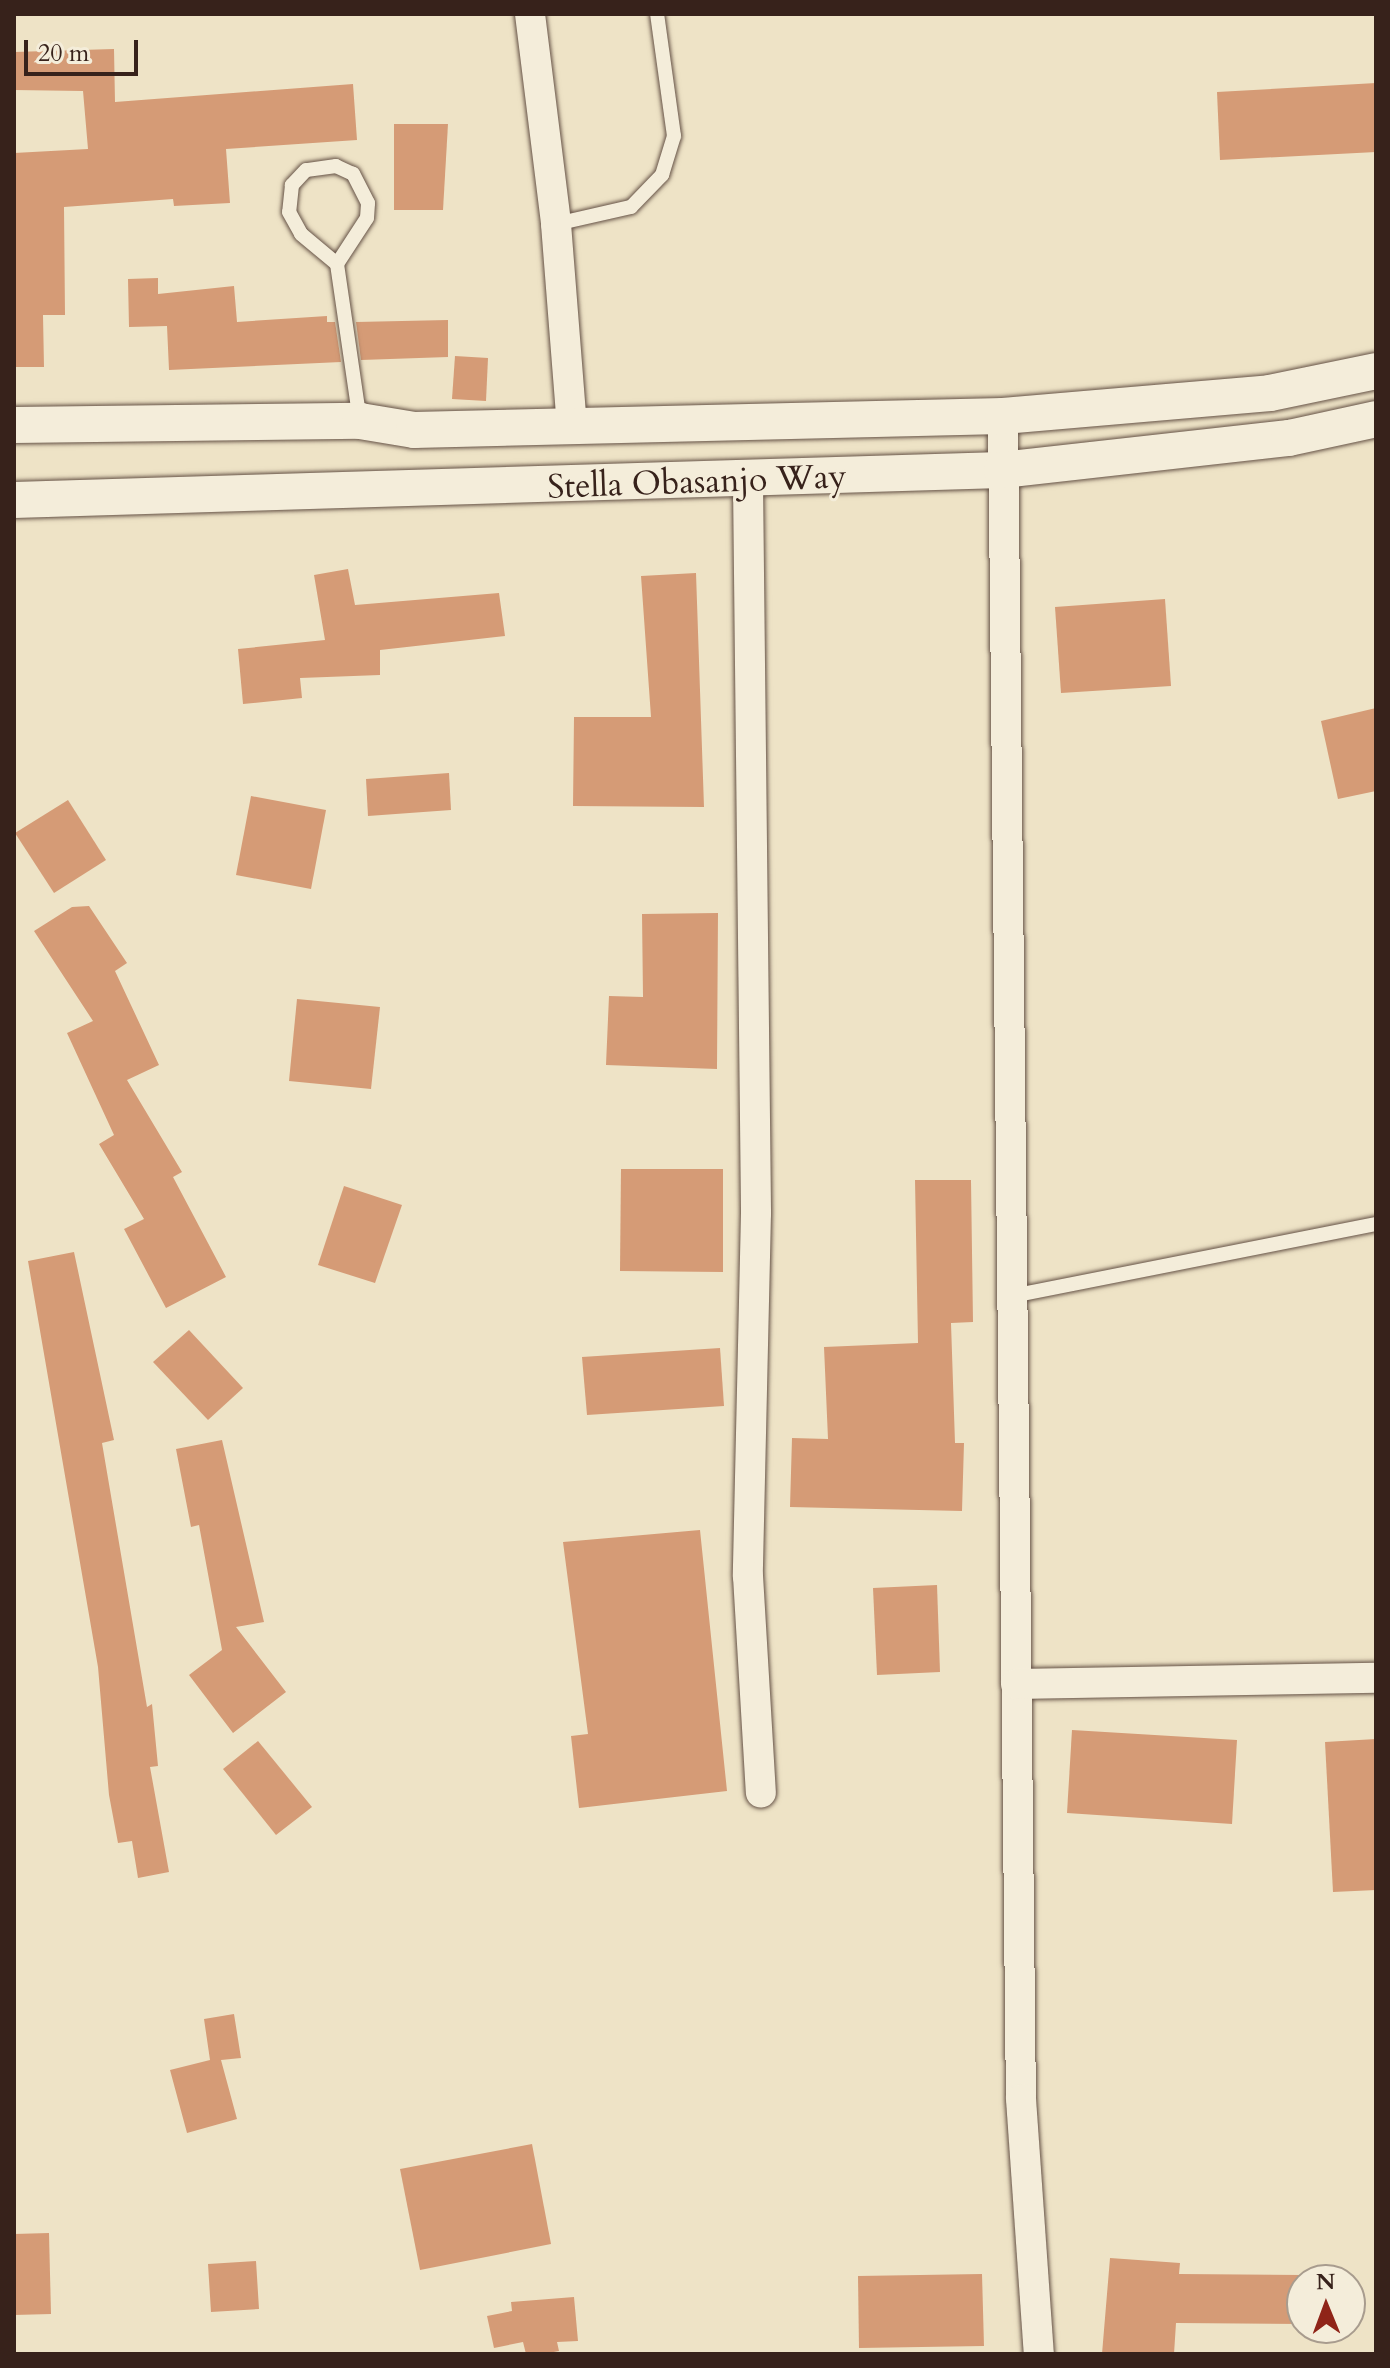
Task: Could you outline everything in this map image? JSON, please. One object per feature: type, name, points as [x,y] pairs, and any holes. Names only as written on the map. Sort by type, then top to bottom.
[{"type":"street","points":[[530,14],[556,224],[572,426]]},
{"type":"street","points":[[14,425],[360,421],[414,430],[1003,416],[1270,393],[1376,371]]},
{"type":"street","points":[[1003,416],[1021,2099],[1039,2354]]},
{"type":"street","name":"Stella Obasanjo Way","points":[[14,500],[748,482],[1002,470],[1289,438],[1376,419]]},
{"type":"street","points":[[748,482],[756,1213],[748,1576],[761,1793]]},
{"type":"street","points":[[1016,1684],[1376,1678]]},
{"type":"lane","points":[[556,224],[631,207],[662,175],[674,136],[657,14]]},
{"type":"lane","points":[[337,264],[301,234],[289,212],[292,185],[306,170],[336,166],[353,174],[368,203],[367,218],[337,264],[360,421]]},
{"type":"lane","points":[[1012,1296],[1376,1224]]},
{"type":"building","points":[[114,49],[115,102],[353,84],[357,140],[226,149],[230,203],[174,206],[173,199],[64,207],[65,315],[43,315],[44,367],[14,367],[14,153],[88,149],[83,91],[14,90],[14,52]]},
{"type":"building","points":[[1376,83],[1376,152],[1220,160],[1217,92]]},
{"type":"building","points":[[394,124],[448,124],[443,210],[394,210]]},
{"type":"building","points":[[158,278],[158,294],[234,286],[237,322],[327,316],[327,322],[335,322],[341,362],[169,370],[167,326],[129,327],[128,279]]},
{"type":"building","points":[[448,320],[448,357],[361,360],[356,322]]},
{"type":"building","points":[[455,356],[488,358],[486,401],[452,399]]},
{"type":"building","points":[[348,569],[355,605],[499,593],[505,636],[380,650],[380,675],[300,678],[302,698],[243,704],[238,649],[325,640],[314,575]]},
{"type":"building","points":[[696,573],[704,807],[573,806],[574,717],[651,717],[641,576]]},
{"type":"building","points":[[1165,599],[1171,686],[1061,693],[1055,607]]},
{"type":"building","points":[[1376,708],[1376,791],[1338,799],[1321,721]]},
{"type":"building","points":[[449,773],[451,810],[368,816],[366,779]]},
{"type":"building","points":[[251,796],[326,810],[311,889],[236,875]]},
{"type":"building","points":[[68,800],[106,860],[54,893],[15,833]]},
{"type":"building","points":[[89,906],[127,963],[115,971],[159,1065],[127,1080],[182,1172],[173,1177],[226,1277],[166,1308],[124,1229],[144,1219],[99,1144],[114,1135],[67,1033],[93,1021],[34,931],[72,907]]},
{"type":"building","points":[[718,913],[717,1069],[606,1065],[609,996],[643,997],[642,914]]},
{"type":"building","points":[[297,999],[380,1007],[371,1089],[289,1081]]},
{"type":"building","points":[[621,1169],[723,1169],[723,1272],[620,1271]]},
{"type":"building","points":[[915,1180],[971,1180],[973,1322],[951,1323],[955,1443],[964,1443],[962,1511],[790,1507],[792,1438],[828,1439],[824,1347],[918,1343]]},
{"type":"building","points":[[344,1186],[402,1205],[375,1283],[318,1265]]},
{"type":"building","points":[[74,1252],[114,1440],[102,1443],[147,1707],[152,1704],[158,1766],[150,1767],[169,1872],[138,1878],[132,1841],[118,1843],[109,1795],[98,1667],[28,1261]]},
{"type":"building","points":[[189,1330],[243,1388],[208,1420],[153,1362]]},
{"type":"building","points":[[720,1348],[724,1406],[587,1415],[582,1357]]},
{"type":"building","points":[[222,1440],[264,1622],[236,1627],[286,1692],[233,1733],[189,1675],[222,1650],[199,1525],[191,1527],[176,1449]]},
{"type":"building","points":[[700,1530],[727,1791],[579,1808],[571,1736],[588,1734],[563,1542]]},
{"type":"building","points":[[937,1585],[940,1672],[877,1675],[873,1588]]},
{"type":"building","points":[[1072,1730],[1237,1740],[1232,1824],[1067,1813]]},
{"type":"building","points":[[1376,1739],[1376,1890],[1333,1892],[1325,1742]]},
{"type":"building","points":[[258,1741],[312,1807],[276,1835],[223,1769]]},
{"type":"building","points":[[234,2014],[241,2058],[221,2060],[237,2119],[187,2133],[170,2070],[210,2060],[204,2019]]},
{"type":"building","points":[[532,2144],[551,2244],[420,2270],[400,2169]]},
{"type":"building","points":[[49,2233],[51,2314],[14,2315],[14,2234]]},
{"type":"building","points":[[1110,2258],[1180,2263],[1179,2274],[1286,2275],[1286,2324],[1176,2323],[1174,2354],[1102,2354]]},
{"type":"building","points":[[256,2261],[259,2309],[211,2312],[208,2264]]},
{"type":"building","points":[[982,2274],[984,2346],[859,2348],[858,2276]]},
{"type":"building","points":[[574,2297],[578,2341],[557,2342],[559,2351],[543,2354],[526,2354],[523,2342],[494,2348],[487,2316],[512,2311],[511,2302]]}]
